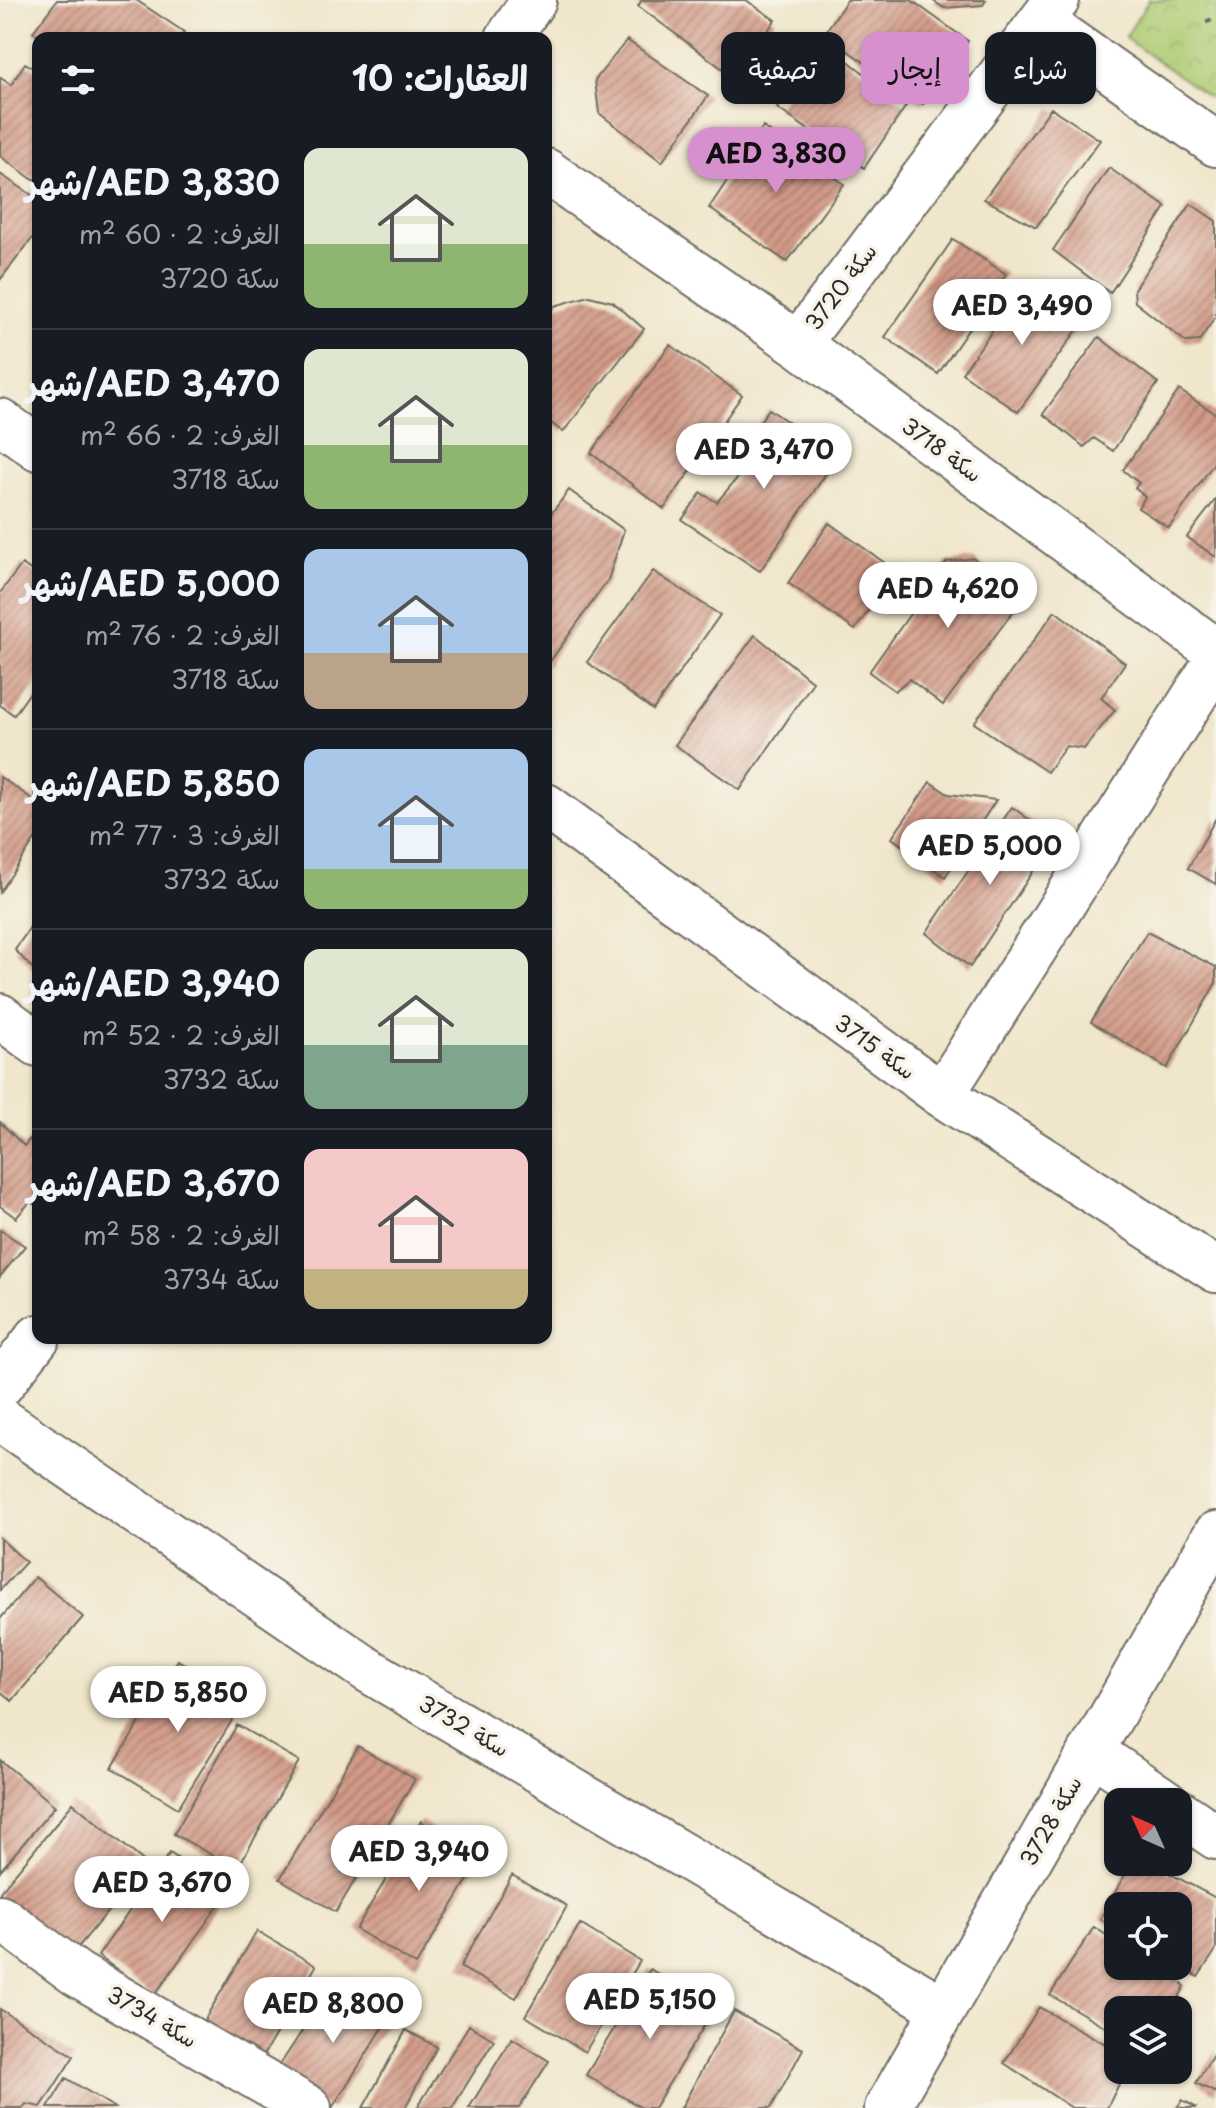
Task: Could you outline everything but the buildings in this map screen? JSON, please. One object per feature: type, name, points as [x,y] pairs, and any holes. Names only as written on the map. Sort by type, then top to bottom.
[{"type":"street","points":[[512,32],[534,0]]},
{"type":"street","points":[[1050,11],[1216,144]]},
{"type":"street","name":"سكة 3720","points":[[798,344],[1050,11]]},
{"type":"street","name":"سكة 3718","points":[[552,175],[798,344],[1216,651]]},
{"type":"street","points":[[0,421],[32,444]]},
{"type":"street","points":[[942,1095],[1216,662]]},
{"type":"street","name":"سكة 3715","points":[[552,810],[942,1095],[1216,1270]]},
{"type":"street","points":[[0,1016],[32,1040]]},
{"type":"street","points":[[0,1386],[33,1344]]},
{"type":"street","name":"سكة 3732","points":[[0,1419],[368,1670],[944,2009]]},
{"type":"street","name":"سكة 3728","points":[[887,2108],[1216,1534]]},
{"type":"street","points":[[1091,1751],[1145,1788]]},
{"type":"street","points":[[1192,1821],[1216,1837]]},
{"type":"street","name":"سكة 3734","points":[[0,1917],[77,1974],[309,2108]]},
{"type":"path","points":[[1206,22],[1216,18]]},
{"type":"green space","points":[[1149,0],[1216,0],[1216,102],[1125,38]]}]
